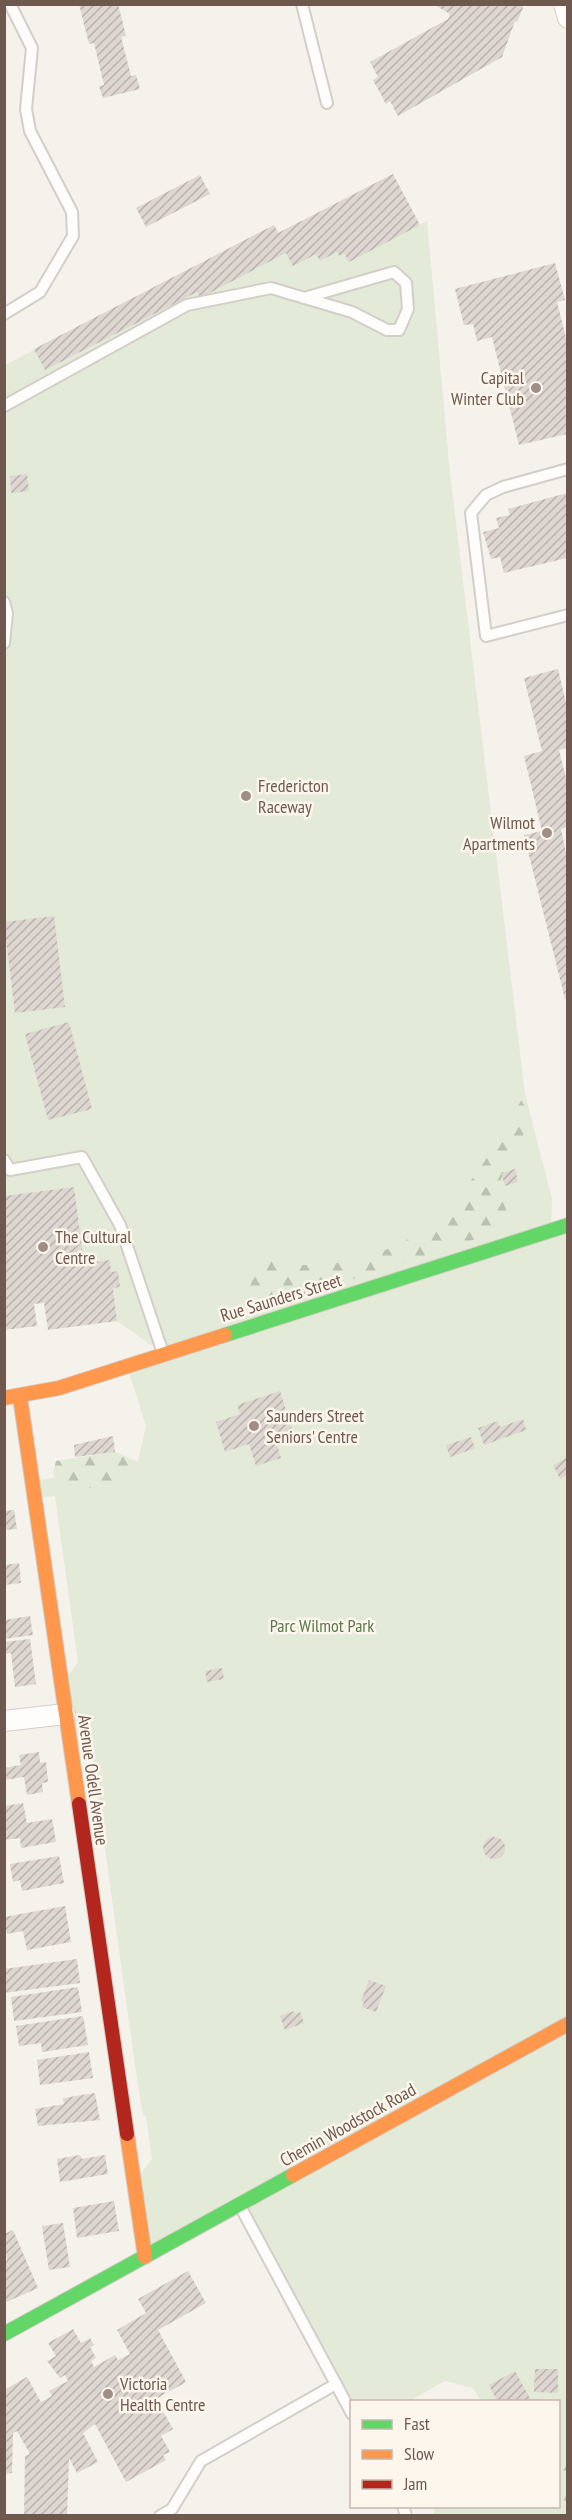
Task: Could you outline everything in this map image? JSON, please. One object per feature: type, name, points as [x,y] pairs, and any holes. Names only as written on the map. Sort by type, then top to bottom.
[{"type":"street","points":[[564,4],[567,18]]},
{"type":"street","name":"Rue Saunders Street","points":[[4,1398],[59,1388],[567,1225]]},
{"type":"street","name":"Avenue Odell Avenue","points":[[20,1396],[145,2258]]},
{"type":"street","points":[[4,1721],[65,1714]]},
{"type":"street","name":"Chemin Woodstock Road","points":[[4,2334],[567,2024]]},
{"type":"lane","points":[[4,314],[40,292],[73,236],[74,222],[72,212],[30,131],[26,109],[32,48],[10,4]]},
{"type":"lane","points":[[302,4],[327,103]]},
{"type":"lane","points":[[4,406],[187,305],[271,288],[304,298],[352,312],[387,330],[399,330],[408,309],[406,283],[394,272],[304,298]]},
{"type":"lane","points":[[567,469],[503,487],[486,495],[471,513],[486,636],[567,615]]},
{"type":"lane","points":[[4,602],[4,643]]},
{"type":"lane","points":[[4,1160],[10,1170],[82,1157],[120,1225],[164,1353]]},
{"type":"lane","points":[[240,2206],[350,2412]]},
{"type":"lane","points":[[160,2516],[172,2509],[201,2462],[336,2384]]},
{"type":"green space","name":"Parc Wilmot Park","points":[[393,174],[420,225],[427,221],[450,474],[525,1094],[552,1199],[551,1230],[567,1225],[567,2515],[433,2515],[435,2508],[560,2508],[560,2400],[480,2400],[473,2388],[445,2381],[411,2400],[350,2400],[350,2412],[240,2205],[145,2257],[134,2182],[152,2159],[146,2116],[143,2116],[136,2072],[91,1748],[78,1749],[68,1676],[78,1662],[55,1496],[34,1498],[32,1482],[138,1461],[146,1426],[127,1366],[163,1353],[117,1321],[113,1288],[120,1287],[118,1271],[111,1272],[110,1260],[84,1263],[74,1187],[5,1196],[5,365],[274,225],[279,233]]},
{"type":"green space","points":[[525,1094],[531,1119],[497,1187],[513,1227],[243,1314],[257,1259],[283,1264],[310,1265],[363,1258],[389,1249],[435,1221],[454,1202],[474,1176]]},
{"type":"green space","points":[[115,1452],[138,1462],[131,1483],[96,1488],[62,1487],[53,1474],[56,1461]]},
{"type":"green space","points":[[567,2452],[567,2506],[560,2504],[560,2456]]},
{"type":"building","points":[[79,4],[118,4],[126,36],[121,37],[131,76],[136,75],[140,89],[103,98],[99,86],[104,85],[94,43],[89,44]]},
{"type":"building","points":[[433,4],[522,4],[523,8],[517,22],[515,21],[502,57],[398,116],[390,101],[386,104],[373,80],[378,77],[370,62],[448,19],[450,14]]},
{"type":"building","points":[[393,174],[420,225],[349,262],[344,253],[339,256],[337,252],[320,261],[316,254],[293,266],[286,253],[200,298],[197,292],[45,370],[34,349],[274,225],[278,233]]},
{"type":"building","points":[[200,175],[210,194],[146,227],[136,208]]},
{"type":"building","name":"Capital Winter Club","points":[[555,263],[565,300],[557,302],[567,342],[567,434],[519,445],[492,337],[477,341],[473,324],[464,325],[455,289]]},
{"type":"building","points":[[27,474],[29,491],[11,493],[10,476]]},
{"type":"building","points":[[567,493],[567,558],[504,573],[500,557],[491,559],[483,532],[499,528],[496,518],[510,515],[508,509]]},
{"type":"building","name":"Wilmot Apartments","points":[[558,669],[567,707],[567,748],[559,750],[567,782],[567,827],[561,829],[567,857],[567,998],[565,999],[524,835],[542,831],[524,756],[542,751],[524,678]]},
{"type":"building","points":[[54,916],[65,1007],[15,1013],[4,922]]},
{"type":"building","points":[[69,1022],[92,1109],[48,1120],[25,1034]]},
{"type":"building","points":[[515,1169],[518,1182],[505,1186],[501,1173]]},
{"type":"building","name":"The Cultural Centre","points":[[74,1187],[84,1263],[110,1260],[111,1272],[118,1271],[120,1287],[113,1288],[117,1321],[48,1330],[44,1303],[34,1304],[37,1326],[4,1330],[4,1196]]},
{"type":"building","name":"Saunders Street Seniors' Centre","points":[[280,1391],[292,1430],[274,1435],[281,1458],[256,1466],[249,1444],[225,1452],[216,1422],[240,1414],[237,1405]]},
{"type":"building","points":[[523,1419],[526,1430],[484,1445],[478,1428],[498,1421],[500,1427]]},
{"type":"building","points":[[113,1436],[115,1452],[75,1457],[74,1445]]},
{"type":"building","points":[[471,1437],[475,1448],[450,1457],[446,1445]]},
{"type":"building","points":[[566,1458],[567,1475],[560,1479],[553,1465]]},
{"type":"building","points":[[14,1510],[17,1529],[4,1530],[4,1511]]},
{"type":"building","points":[[19,1563],[21,1583],[4,1585],[4,1565]]},
{"type":"building","points":[[30,1616],[33,1635],[4,1639],[4,1620]]},
{"type":"building","points":[[30,1639],[36,1684],[15,1687],[11,1653],[5,1654],[4,1642]]},
{"type":"building","points":[[222,1668],[224,1679],[207,1682],[205,1671]]},
{"type":"building","points":[[39,1752],[40,1763],[46,1762],[48,1782],[42,1783],[43,1792],[27,1795],[24,1777],[4,1780],[4,1768],[21,1765],[19,1755]]},
{"type":"building","points":[[23,1803],[27,1823],[52,1819],[56,1842],[21,1848],[20,1838],[4,1840],[4,1806]]},
{"type":"building","points":[[494,1837],[502,1840],[505,1848],[502,1856],[494,1859],[486,1856],[483,1848],[486,1840]]},
{"type":"building","points":[[59,1856],[64,1883],[22,1891],[20,1880],[13,1882],[10,1864]]},
{"type":"building","points":[[65,1906],[71,1942],[27,1950],[23,1931],[7,1934],[4,1917]]},
{"type":"building","points":[[77,1959],[80,1983],[4,1993],[4,1969]]},
{"type":"building","points":[[369,1980],[386,1986],[376,2012],[362,2007],[364,2002],[361,2001]]},
{"type":"building","points":[[78,1987],[82,2012],[14,2021],[11,1997]]},
{"type":"building","points":[[294,2011],[295,2014],[300,2012],[304,2023],[285,2030],[280,2016]]},
{"type":"building","points":[[83,2016],[88,2045],[42,2052],[41,2043],[19,2046],[16,2026]]},
{"type":"building","points":[[89,2052],[93,2078],[40,2085],[37,2060]]},
{"type":"building","points":[[95,2093],[100,2120],[38,2126],[35,2109],[64,2104],[63,2098]]},
{"type":"building","points":[[80,2155],[82,2159],[105,2155],[108,2174],[60,2182],[57,2159]]},
{"type":"building","points":[[114,2201],[119,2231],[77,2238],[73,2208]]},
{"type":"building","points":[[63,2223],[70,2267],[49,2270],[42,2226]]},
{"type":"building","points":[[13,2230],[38,2288],[4,2303],[4,2262],[7,2261],[4,2234]]},
{"type":"building","name":"Victoria Health Centre","points":[[188,2271],[206,2303],[158,2330],[186,2382],[156,2399],[173,2429],[161,2436],[170,2452],[163,2455],[166,2460],[126,2482],[95,2424],[83,2433],[98,2462],[77,2473],[69,2458],[67,2516],[24,2516],[25,2456],[30,2454],[17,2431],[13,2433],[12,2473],[4,2474],[4,2390],[27,2377],[41,2402],[52,2396],[49,2391],[68,2381],[65,2375],[60,2378],[47,2361],[56,2356],[48,2343],[73,2329],[81,2343],[90,2338],[94,2345],[90,2347],[96,2358],[91,2361],[94,2367],[115,2355],[118,2360],[130,2354],[117,2330],[146,2313],[138,2299]]},
{"type":"building","points":[[535,2369],[558,2369],[558,2393],[534,2392]]},
{"type":"building","points":[[515,2371],[531,2400],[495,2400],[489,2385]]},
{"type":"traffic: fast","points":[[225,1335],[568,1225]]},
{"type":"traffic: fast","points":[[4,2334],[293,2175]]},
{"type":"traffic: slow","points":[[4,1398],[59,1388],[225,1335]]},
{"type":"traffic: slow","points":[[20,1397],[79,1804]]},
{"type":"traffic: slow","points":[[293,2175],[568,2024]]},
{"type":"traffic: slow","points":[[127,2134],[145,2257]]},
{"type":"traffic: jam","points":[[79,1804],[127,2134]]},
{"type":"place","name":"Capital Winter Club","points":[[536,388]]},
{"type":"place","name":"Fredericton Raceway","points":[[246,796]]},
{"type":"place","name":"Wilmot Apartments","points":[[547,833]]},
{"type":"place","name":"The Cultural Centre","points":[[43,1247]]},
{"type":"place","name":"Saunders Street Seniors' Centre","points":[[254,1426]]},
{"type":"place","name":"Victoria Health Centre","points":[[108,2394]]}]
